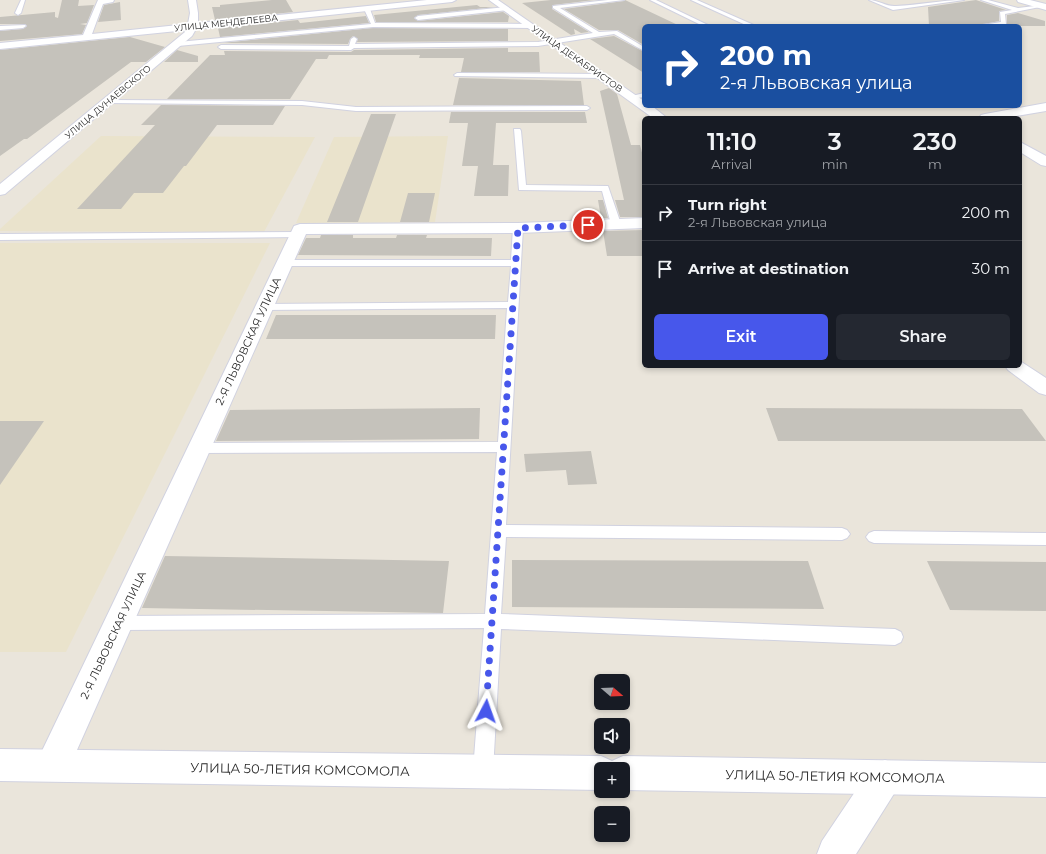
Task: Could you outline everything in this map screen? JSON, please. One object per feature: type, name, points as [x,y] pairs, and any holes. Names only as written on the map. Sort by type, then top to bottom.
[{"type":"street","points":[[86,38],[100,2],[110,0]]},
{"type":"street","points":[[192,0],[194,7],[194,26]]},
{"type":"street","name":"УЛИЦА МЕНДЕЛЕЕВА","points":[[0,46],[452,0]]},
{"type":"street","name":"УЛИЦА ДЕКАБРИСТОВ","points":[[493,0],[642,105]]},
{"type":"street","points":[[1021,0],[1044,7]]},
{"type":"street","name":"УЛИЦА ДУНАЕВСКОГО","points":[[0,191],[178,44],[189,34],[194,26]]},
{"type":"street","points":[[996,116],[1046,107]]},
{"type":"street","name":"УЛИЦА ДЕКАБРИСТОВ","points":[[647,108],[658,116]]},
{"type":"street","points":[[1022,147],[1046,162]]},
{"type":"street","points":[[298,234],[300,229],[518,228],[642,223]]},
{"type":"street","name":"2-Я ЛЬВОВСКАЯ УЛИЦА","points":[[53,765],[298,234]]},
{"type":"street","points":[[1018,368],[1046,388]]},
{"type":"street","name":"УЛИЦА 50-ЛЕТИЯ КОМСОМОЛА","points":[[0,765],[594,773]]},
{"type":"street","name":"УЛИЦА 50-ЛЕТИЯ КОМСОМОЛА","points":[[630,773],[1046,780]]},
{"type":"street","points":[[835,854],[885,777]]},
{"type":"lane","points":[[18,13],[23,0]]},
{"type":"lane","points":[[565,0],[573,5]]},
{"type":"lane","points":[[598,34],[555,7],[622,0]]},
{"type":"lane","points":[[652,0],[703,24]]},
{"type":"lane","points":[[693,0],[748,24]]},
{"type":"lane","points":[[870,0],[893,8],[962,0]]},
{"type":"lane","points":[[983,0],[1018,10]]},
{"type":"lane","points":[[996,24],[1004,23],[1002,13],[1044,7]]},
{"type":"lane","points":[[367,8],[373,24]]},
{"type":"lane","points":[[178,44],[359,27],[373,24],[506,9]]},
{"type":"lane","points":[[373,24],[531,26]]},
{"type":"lane","points":[[0,28],[22,26]]},
{"type":"lane","points":[[352,46],[359,27]]},
{"type":"lane","points":[[221,47],[351,48],[352,46],[538,44],[615,32],[642,48]]},
{"type":"lane","points":[[457,75],[601,76]]},
{"type":"lane","points":[[631,97],[642,95]]},
{"type":"lane","points":[[109,102],[302,103],[356,109],[587,108]]},
{"type":"lane","points":[[517,131],[522,188],[606,188],[616,224]]},
{"type":"lane","points":[[482,771],[518,228]]},
{"type":"lane","points":[[0,236],[298,234]]},
{"type":"lane","points":[[284,263],[516,263]]},
{"type":"lane","points":[[264,308],[513,305]]},
{"type":"lane","points":[[199,448],[504,447]]},
{"type":"lane","points":[[498,531],[842,534]]},
{"type":"lane","points":[[874,537],[1046,539]]},
{"type":"lane","points":[[119,623],[492,621],[895,637]]},
{"type":"shaded area","points":[[101,136],[315,137],[264,232],[0,231],[0,229]]},
{"type":"shaded area","points":[[448,136],[435,222],[296,223],[334,137]]},
{"type":"shaded area","points":[[0,243],[270,243],[66,652],[0,652]]},
{"type":"building","points":[[62,0],[79,0],[78,6],[94,5],[87,23],[80,24],[86,25],[82,34],[0,41],[0,31],[23,29],[27,26],[25,24],[0,24],[0,17],[55,12],[55,17],[58,18]]},
{"type":"building","points":[[286,0],[293,12],[215,20],[212,7],[220,7],[220,5]]},
{"type":"building","points":[[551,0],[594,0],[552,6],[552,9],[589,32],[581,33],[574,29],[575,34],[571,35],[522,3]]},
{"type":"building","points":[[625,0],[676,24],[642,24],[642,44],[618,30],[599,30],[564,9]]},
{"type":"building","points":[[976,0],[1006,10],[999,11],[999,21],[985,24],[929,24],[928,7]]},
{"type":"building","points":[[120,2],[121,20],[98,22],[104,5]]},
{"type":"building","points":[[477,5],[480,7],[496,7],[418,15],[414,18],[418,21],[503,12],[509,16],[508,22],[376,22],[374,15]]},
{"type":"building","points":[[1018,13],[1045,21],[1045,26],[1022,26],[1022,24],[1007,24],[1007,15]]},
{"type":"building","points":[[366,16],[369,23],[220,37],[218,28],[298,20],[300,23]]},
{"type":"building","points":[[373,28],[508,29],[508,41],[357,42],[358,39],[353,36],[348,44],[222,43]]},
{"type":"building","points":[[614,36],[642,51],[642,72],[590,39]]},
{"type":"building","points":[[130,37],[165,47],[146,62],[131,62],[27,139],[24,139],[0,156],[0,50]]},
{"type":"building","points":[[508,48],[508,52],[539,52],[540,72],[461,72],[464,58],[419,58],[420,55],[329,55],[327,59],[316,59],[290,99],[167,99],[210,55],[225,55],[224,51],[351,52],[354,50]]},
{"type":"building","points":[[177,50],[198,56],[198,62],[164,62]]},
{"type":"building","points":[[459,78],[581,81],[584,105],[453,105]]},
{"type":"building","points":[[609,88],[617,94],[631,145],[640,145],[642,152],[642,217],[620,217],[615,200],[624,200],[600,91]]},
{"type":"building","points":[[161,105],[285,106],[273,125],[217,125],[186,166],[184,166],[163,193],[134,193],[121,209],[77,209],[155,125],[141,125]]},
{"type":"building","points":[[451,112],[585,112],[587,123],[496,123],[493,165],[509,165],[508,196],[474,196],[478,166],[462,166],[468,123],[449,123]]},
{"type":"building","points":[[371,114],[396,114],[358,222],[327,222]]},
{"type":"building","points":[[408,193],[435,193],[429,222],[400,222]]},
{"type":"building","points":[[598,200],[603,200],[608,218],[601,218]]},
{"type":"building","points":[[642,230],[642,256],[607,256],[603,231]]},
{"type":"building","points":[[321,235],[353,235],[353,238],[396,238],[397,235],[427,235],[426,238],[492,238],[491,256],[298,255],[306,238],[320,238]]},
{"type":"building","points":[[276,315],[496,315],[495,339],[266,339]]},
{"type":"building","points":[[480,408],[479,439],[216,441],[230,410]]},
{"type":"building","points":[[766,408],[1022,409],[1046,441],[778,441]]},
{"type":"building","points":[[0,421],[44,421],[0,485]]},
{"type":"building","points":[[591,451],[597,484],[568,485],[566,470],[526,472],[524,454]]},
{"type":"building","points":[[165,556],[449,561],[443,613],[142,608]]},
{"type":"building","points":[[512,560],[808,561],[824,609],[512,607]]},
{"type":"building","points":[[927,561],[1046,562],[1046,611],[950,610]]},
{"type":"route","points":[[486,711],[518,228],[588,225]]}]
